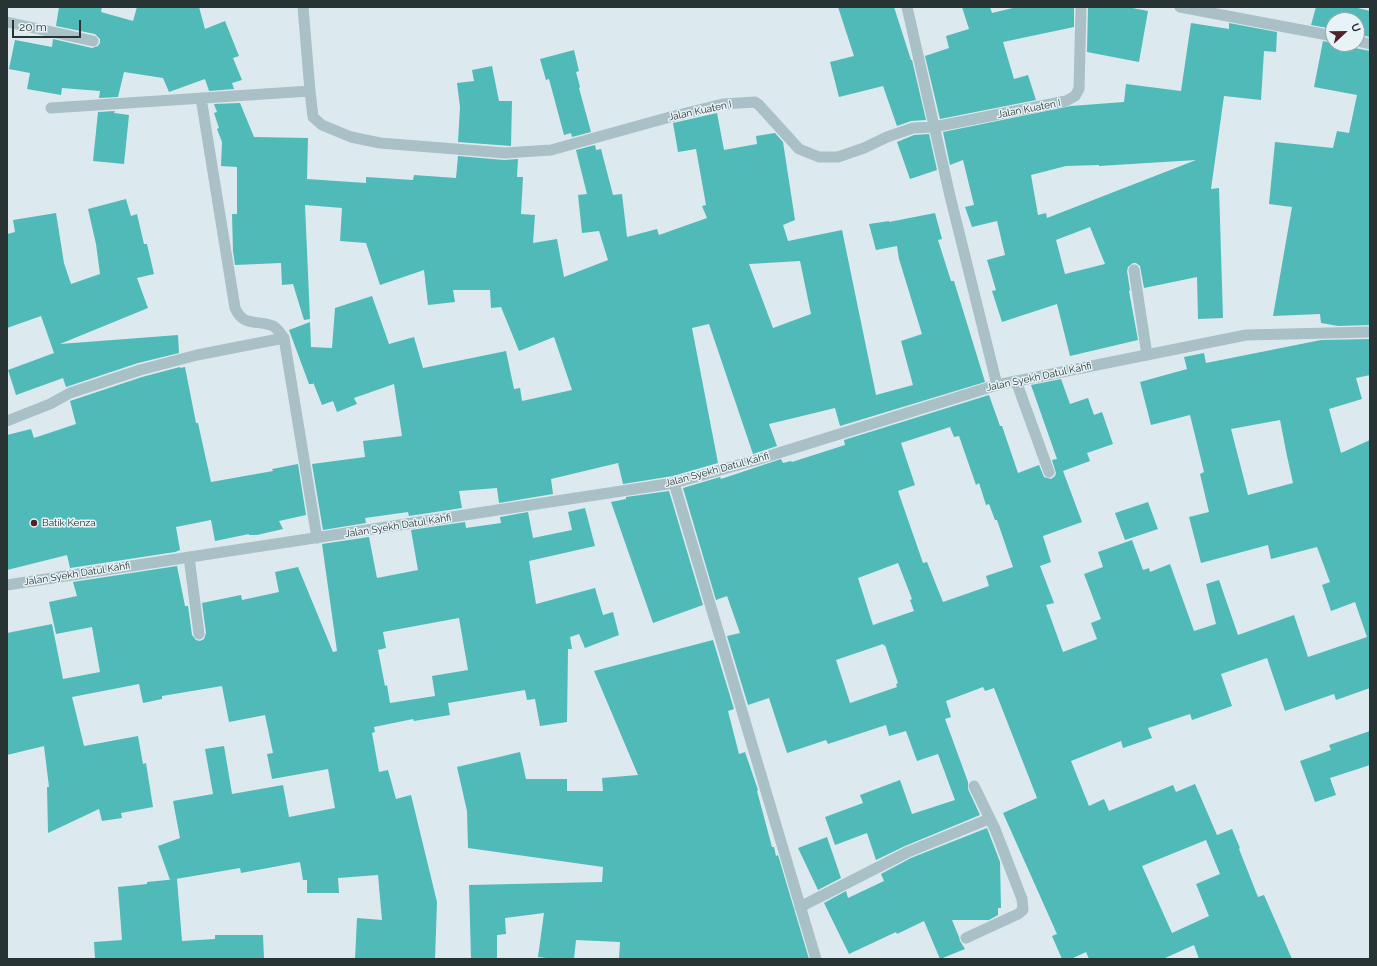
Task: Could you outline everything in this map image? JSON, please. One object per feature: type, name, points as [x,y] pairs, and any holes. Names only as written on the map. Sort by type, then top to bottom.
[{"type":"street","points":[[51,108],[310,91],[303,7]]},
{"type":"street","points":[[907,7],[934,127],[997,385]]},
{"type":"street","name":"Jalan Kuaten I","points":[[310,91],[313,117],[322,125],[351,137],[380,142],[505,153],[551,150],[670,117],[723,104],[750,101],[759,105],[799,149],[819,157],[838,157],[864,148],[887,137],[914,128],[934,127],[1066,102],[1075,96],[1079,89],[1081,7]]},
{"type":"street","points":[[1180,7],[1325,34]]},
{"type":"street","points":[[7,22],[93,41]]},
{"type":"street","points":[[201,98],[234,308],[243,320],[273,326],[284,338],[317,538]]},
{"type":"street","points":[[1134,270],[1147,355]]},
{"type":"street","name":"Jalan Syekh Datul Kahfi","points":[[7,584],[674,483],[756,460],[997,385],[1246,335],[1370,332]]},
{"type":"street","points":[[7,421],[50,404],[70,393],[140,370],[197,355],[284,338]]},
{"type":"street","points":[[1016,381],[1049,472]]},
{"type":"street","points":[[674,483],[816,959]]},
{"type":"street","points":[[189,557],[199,634]]},
{"type":"street","points":[[966,938],[1018,914],[1023,910],[1022,899],[994,829],[974,786]]},
{"type":"street","points":[[800,907],[908,852],[989,819]]},
{"type":"building","points":[[59,7],[102,7],[101,12],[133,21],[137,7],[199,7],[205,29],[225,21],[239,56],[233,58],[242,80],[232,83],[234,89],[209,91],[205,79],[169,92],[163,78],[124,72],[118,97],[99,98],[100,91],[62,88],[61,95],[27,89],[30,73],[9,69],[15,40],[52,47],[53,39],[92,48],[98,46],[100,43],[100,39],[95,34],[56,26]]},
{"type":"building","points":[[838,7],[894,7],[912,60],[926,120],[911,121],[897,126],[883,86],[839,97],[830,62],[854,56]]},
{"type":"building","points":[[962,7],[990,7],[992,13],[1017,7],[1074,7],[1074,27],[1003,42],[1014,79],[1028,75],[1036,100],[940,119],[925,56],[949,48],[946,36],[969,29]]},
{"type":"building","points":[[1088,7],[1127,7],[1148,11],[1139,62],[1087,52]]},
{"type":"building","points":[[1316,7],[1354,7],[1370,11],[1370,37],[1365,36],[1365,12],[1325,12],[1325,28],[1311,25]]},
{"type":"building","points":[[1191,23],[1229,29],[1229,23],[1277,32],[1276,52],[1264,51],[1261,100],[1224,96],[1211,189],[1219,188],[1223,318],[1198,319],[1197,277],[1144,288],[1140,266],[1133,263],[1128,267],[1127,271],[1138,340],[1070,356],[1057,304],[1002,322],[992,291],[996,290],[987,260],[1005,255],[997,221],[972,227],[965,207],[974,205],[963,160],[950,165],[943,132],[1071,106],[1124,102],[1126,84],[1181,91]],"holes":[[[1196,160],[1047,218],[1046,213],[1038,215],[1031,175],[1066,166],[1099,166]],[[1090,227],[1105,264],[1065,274],[1056,240]]]},
{"type":"building","points":[[1323,41],[1325,41],[1325,52],[1370,51],[1370,325],[1338,326],[1321,323],[1320,314],[1273,316],[1292,207],[1269,204],[1275,142],[1333,148],[1337,131],[1349,133],[1357,95],[1314,87]]},
{"type":"building","points":[[574,50],[579,71],[576,72],[579,88],[591,132],[572,137],[571,133],[564,135],[549,79],[546,80],[540,59]]},
{"type":"building","points":[[492,66],[499,101],[512,101],[511,146],[458,142],[460,107],[457,83],[474,81],[472,70]]},
{"type":"building","points":[[240,103],[254,137],[308,138],[307,179],[366,183],[366,177],[413,180],[414,175],[456,178],[458,156],[504,160],[518,159],[517,177],[523,177],[521,214],[535,215],[533,243],[557,239],[564,277],[608,260],[599,231],[582,233],[578,195],[587,194],[576,150],[595,145],[596,150],[601,149],[613,195],[622,194],[627,237],[657,229],[659,235],[707,218],[702,206],[706,205],[696,149],[678,152],[673,123],[717,113],[724,150],[757,144],[756,136],[775,133],[783,142],[795,220],[783,225],[788,241],[842,230],[876,395],[913,385],[901,341],[922,334],[899,259],[897,246],[876,250],[869,224],[889,222],[935,213],[942,239],[938,240],[951,281],[954,281],[985,382],[840,426],[835,408],[769,424],[777,446],[753,454],[709,324],[692,328],[718,463],[673,476],[623,484],[618,463],[551,479],[553,494],[499,503],[497,488],[459,491],[462,508],[409,516],[408,512],[365,518],[366,523],[323,530],[312,464],[365,457],[363,441],[402,436],[394,384],[354,398],[357,404],[337,412],[333,401],[322,405],[313,382],[313,384],[309,384],[289,330],[310,322],[311,347],[332,348],[335,308],[372,296],[389,344],[414,337],[423,368],[506,351],[514,389],[520,388],[522,401],[572,390],[554,337],[519,351],[501,307],[491,308],[490,290],[453,290],[455,302],[428,305],[424,270],[380,285],[366,243],[340,241],[342,208],[305,205],[310,319],[304,320],[293,284],[282,285],[281,263],[235,265],[232,214],[237,214],[237,167],[221,166],[222,142],[217,129],[219,128],[214,113],[217,112],[214,104]],"holes":[[[800,261],[811,314],[773,328],[749,264]]]},
{"type":"building","points":[[115,111],[114,113],[129,115],[124,164],[93,161],[98,112]]},
{"type":"building","points":[[929,134],[937,170],[910,179],[897,142],[914,135]]},
{"type":"building","points":[[126,199],[131,216],[137,214],[144,244],[147,244],[154,274],[137,278],[148,308],[60,344],[178,335],[179,353],[138,363],[66,387],[63,378],[16,395],[8,370],[54,353],[41,316],[7,328],[7,234],[15,232],[13,220],[56,213],[64,263],[71,284],[100,274],[96,244],[88,209]]},
{"type":"building","points":[[1370,339],[1370,375],[1356,378],[1362,399],[1329,409],[1341,453],[1370,440],[1370,688],[1336,700],[1334,694],[1285,711],[1267,658],[1221,674],[1232,706],[1192,720],[1190,714],[1148,728],[1152,738],[1123,748],[1121,741],[1071,761],[1089,806],[1104,799],[1109,811],[1173,785],[1176,792],[1195,784],[1217,835],[1232,829],[1258,897],[1264,895],[1292,959],[1199,959],[1194,945],[1163,959],[1089,959],[1086,952],[1071,959],[1062,959],[1052,936],[1057,934],[1003,813],[1037,798],[994,688],[985,691],[983,687],[946,701],[951,717],[945,719],[968,782],[968,789],[980,815],[905,846],[876,860],[867,833],[835,845],[825,817],[863,803],[860,795],[900,780],[912,814],[955,800],[938,754],[917,761],[906,731],[889,736],[886,725],[828,744],[826,740],[787,753],[769,698],[748,705],[727,636],[740,633],[727,596],[716,600],[683,488],[720,477],[721,479],[781,459],[783,463],[792,462],[845,445],[844,440],[989,395],[1000,426],[1002,426],[1018,473],[1039,465],[1044,477],[1051,479],[1056,473],[1052,460],[1057,459],[1031,385],[1061,379],[1070,404],[1088,398],[1094,415],[1102,412],[1113,444],[1087,453],[1090,461],[1063,471],[1082,522],[1043,536],[1051,562],[1040,566],[1054,603],[1046,605],[1063,652],[1097,639],[1091,623],[1101,619],[1084,574],[1103,567],[1098,552],[1132,540],[1143,570],[1149,568],[1150,572],[1170,564],[1194,631],[1216,624],[1206,584],[1219,580],[1238,635],[1294,615],[1308,657],[1367,637],[1355,602],[1331,611],[1322,585],[1330,582],[1317,547],[1271,559],[1268,545],[1201,563],[1189,517],[1209,512],[1200,474],[1204,472],[1190,415],[1151,425],[1140,382],[1187,369],[1184,357],[1204,353],[1206,363],[1321,340]],"holes":[[[1280,420],[1293,483],[1248,495],[1231,429]],[[950,427],[954,437],[959,436],[976,485],[979,483],[986,505],[989,504],[995,520],[997,520],[1013,567],[986,576],[989,586],[943,602],[927,562],[923,563],[898,491],[915,485],[901,443]],[[898,563],[912,599],[910,600],[914,611],[873,625],[858,578]],[[883,644],[884,646],[885,645],[898,683],[896,684],[897,687],[850,703],[836,660]],[[1206,840],[1220,874],[1196,884],[1209,916],[1172,933],[1142,866]]]},
{"type":"building","points":[[185,367],[196,423],[198,423],[211,482],[273,471],[272,469],[298,464],[306,515],[279,521],[283,529],[257,535],[249,534],[215,541],[211,520],[176,527],[180,550],[175,552],[70,568],[67,555],[7,570],[7,435],[31,429],[34,438],[76,424],[70,401],[142,377]]},
{"type":"building","points":[[669,491],[703,605],[653,623],[611,502],[626,499],[626,497]]},
{"type":"building","points":[[1148,502],[1158,529],[1125,540],[1115,513]]},
{"type":"building","points":[[585,508],[595,546],[529,561],[536,604],[595,588],[603,615],[613,612],[619,635],[585,648],[579,634],[570,637],[572,649],[568,649],[567,722],[540,726],[535,699],[527,700],[525,690],[448,703],[450,715],[414,721],[413,719],[374,727],[375,732],[372,733],[379,772],[388,770],[396,799],[411,795],[437,902],[435,959],[355,959],[357,918],[382,920],[378,875],[338,878],[339,893],[307,893],[307,880],[303,880],[300,862],[241,873],[240,868],[170,880],[158,846],[180,838],[173,801],[213,794],[205,749],[224,746],[232,794],[283,785],[289,817],[335,808],[328,769],[272,779],[267,754],[273,753],[265,715],[229,722],[222,686],[162,696],[162,699],[143,703],[139,684],[72,697],[84,746],[138,736],[143,764],[146,763],[153,807],[121,813],[122,818],[102,821],[99,809],[48,833],[47,787],[49,787],[44,746],[7,755],[7,633],[52,624],[63,679],[100,672],[92,627],[56,634],[49,602],[77,596],[73,582],[177,566],[185,606],[188,606],[192,635],[196,640],[200,641],[204,639],[206,633],[202,603],[241,595],[242,600],[279,592],[275,572],[298,567],[333,652],[337,651],[322,544],[369,537],[377,578],[418,570],[411,530],[465,522],[466,528],[501,523],[500,517],[528,512],[533,538],[572,530],[568,512]],"holes":[[[459,618],[468,670],[432,676],[435,696],[390,703],[378,650],[386,648],[383,632]]]},
{"type":"building","points":[[713,640],[734,709],[728,711],[739,754],[745,752],[758,790],[757,791],[772,847],[774,847],[776,856],[778,855],[809,959],[619,959],[620,942],[576,940],[574,959],[538,957],[544,913],[505,918],[506,934],[497,935],[497,959],[471,959],[469,885],[602,882],[603,867],[468,848],[467,811],[457,767],[520,752],[526,779],[567,779],[567,791],[603,791],[602,778],[638,775],[594,671]]},
{"type":"building","points":[[1370,731],[1370,765],[1330,778],[1336,795],[1315,802],[1300,761],[1331,750],[1329,745]]},
{"type":"building","points":[[987,828],[1000,862],[1001,908],[998,908],[998,915],[989,920],[952,920],[960,941],[965,949],[940,959],[924,921],[897,934],[896,932],[849,954],[824,903],[846,891],[848,898],[884,881],[881,874],[911,858]]},
{"type":"building","points":[[827,837],[841,878],[818,890],[798,848]]},
{"type":"building","points":[[177,879],[182,941],[215,939],[215,935],[263,935],[264,959],[95,959],[94,942],[122,940],[118,887]]},
{"type":"place","name":"Batik Kenza","points":[[34,523]]}]
